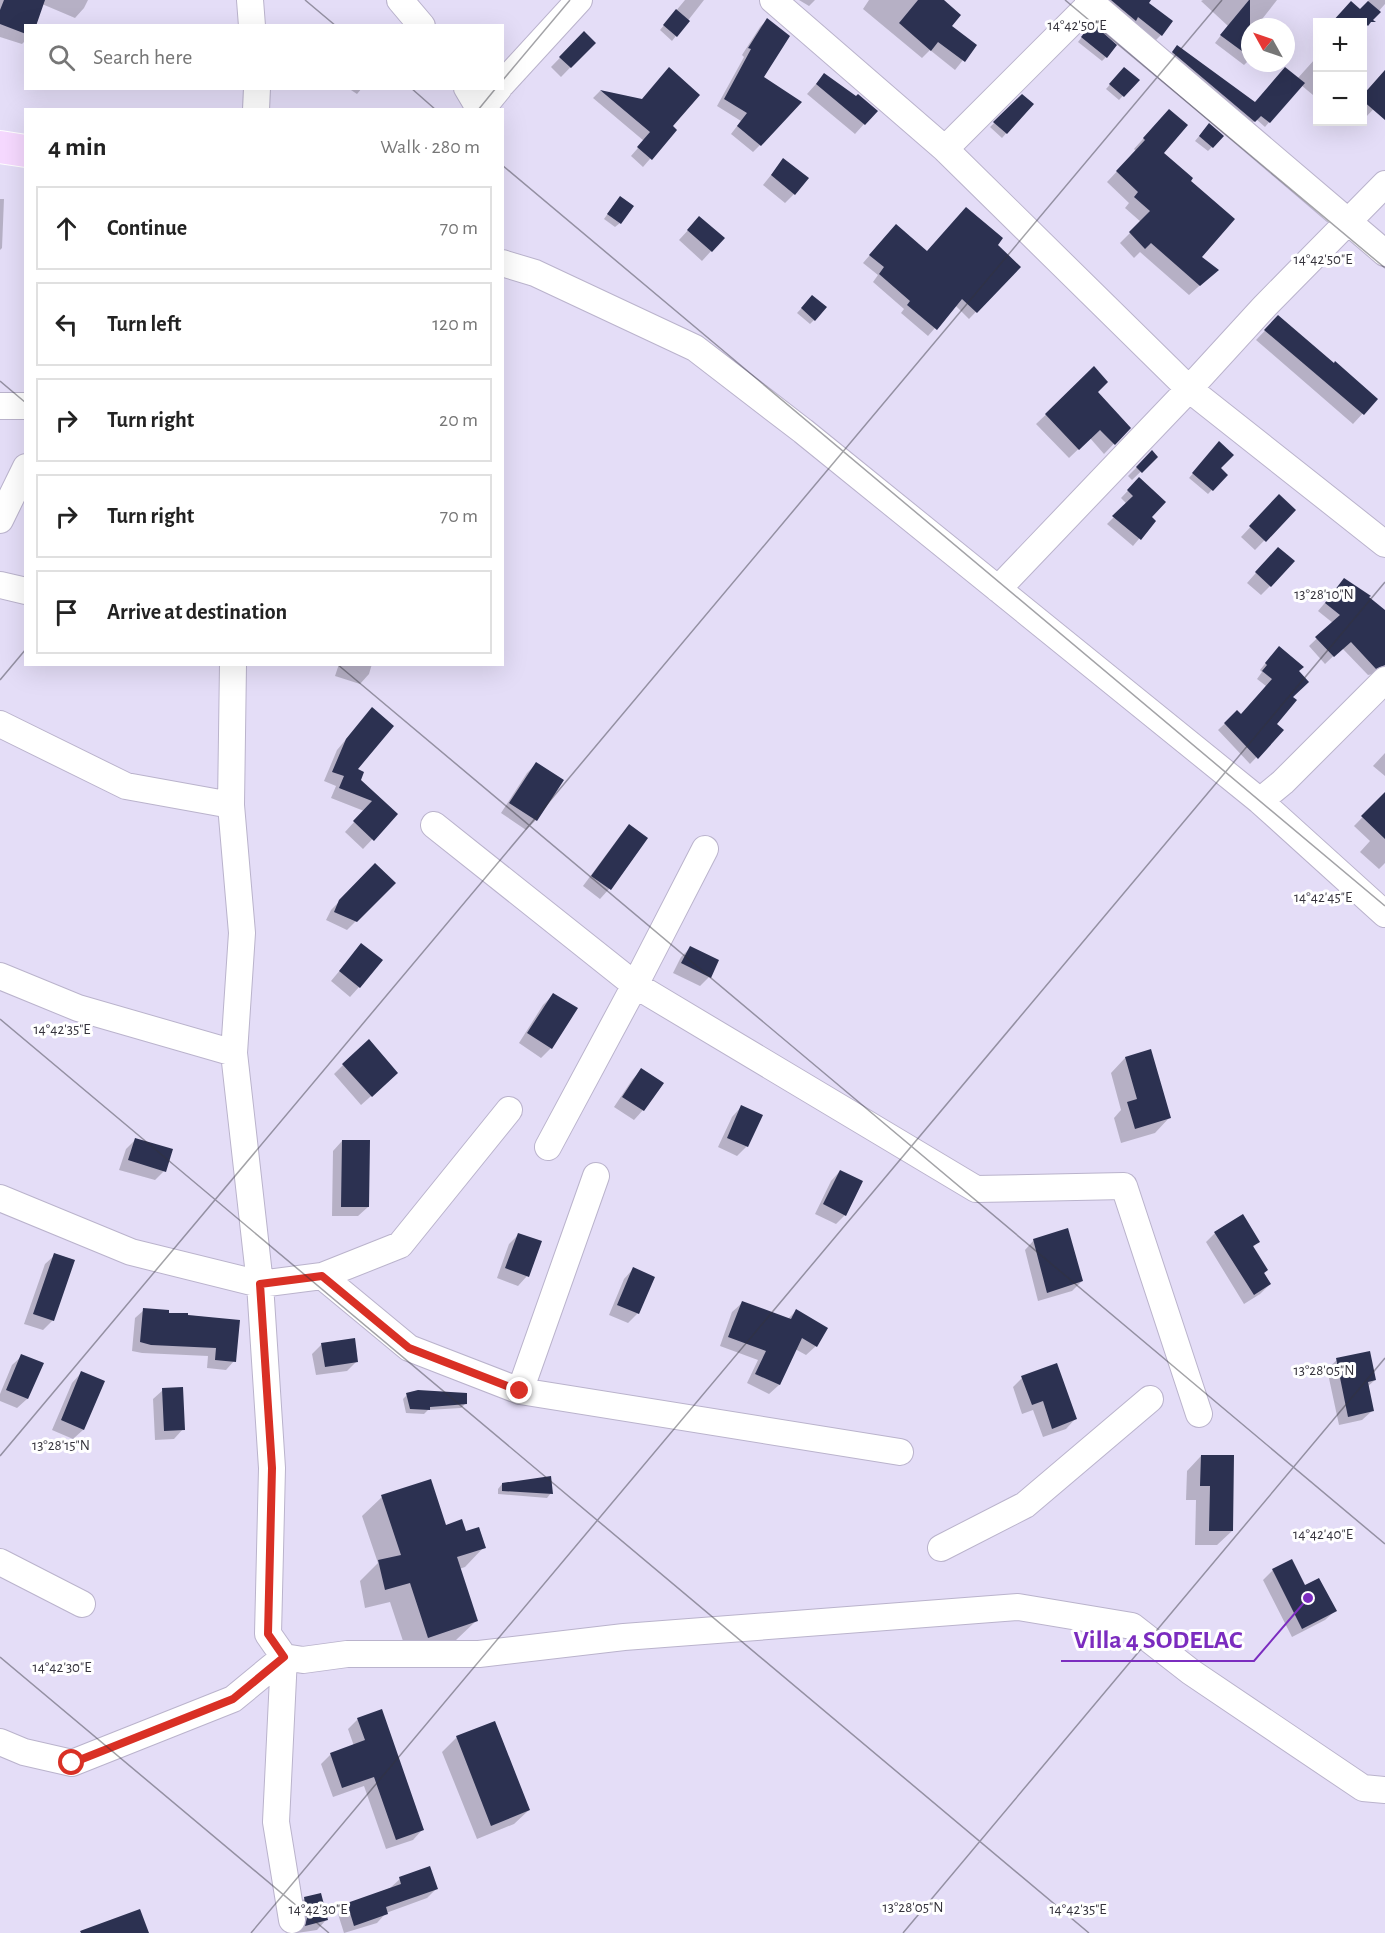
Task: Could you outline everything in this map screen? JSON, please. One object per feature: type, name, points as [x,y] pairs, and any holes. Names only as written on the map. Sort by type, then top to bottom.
[{"type":"street","points":[[250,0],[252,24]]},
{"type":"street","points":[[399,0],[420,24]]},
{"type":"street","points":[[504,82],[579,0]]},
{"type":"street","points":[[773,0],[945,149],[1189,388],[1385,544]]},
{"type":"street","points":[[945,149],[1091,1],[1385,253]]},
{"type":"street","points":[[256,108],[258,90]]},
{"type":"street","points":[[469,90],[480,108]]},
{"type":"street","points":[[483,108],[497,90]]},
{"type":"street","points":[[998,588],[1265,306],[1385,184]]},
{"type":"street","points":[[504,264],[535,273],[695,348],[803,430],[1260,801],[1385,914]]},
{"type":"street","points":[[0,406],[24,406]]},
{"type":"street","points":[[0,520],[24,470]]},
{"type":"street","points":[[0,585],[24,591]]},
{"type":"street","points":[[233,666],[231,805],[242,933],[234,1053],[260,1284],[272,1468],[268,1634],[284,1657],[276,1822],[292,1920]]},
{"type":"street","points":[[1260,801],[1283,782],[1385,680]]},
{"type":"street","points":[[0,723],[126,786],[231,805]]},
{"type":"street","points":[[434,825],[635,985],[976,1189],[1124,1186],[1199,1414]]},
{"type":"street","points":[[548,1147],[705,849]]},
{"type":"street","points":[[0,976],[78,1008],[234,1053]]},
{"type":"street","points":[[0,1198],[131,1252],[260,1284],[322,1276],[400,1245],[509,1110]]},
{"type":"street","points":[[520,1391],[597,1176]]},
{"type":"street","points":[[322,1276],[409,1348],[520,1391],[900,1452]]},
{"type":"street","points":[[941,1548],[1025,1504],[1150,1399]]},
{"type":"street","points":[[0,1562],[82,1604]]},
{"type":"street","points":[[0,1743],[24,1752],[72,1763],[233,1699],[284,1657],[303,1660],[347,1654],[479,1654],[624,1637],[1017,1607],[1132,1626],[1191,1672],[1363,1788],[1385,1790]]},
{"type":"building","points":[[4,0],[45,0],[37,24],[24,24],[24,33],[0,24],[0,10]]},
{"type":"building","points":[[918,0],[944,0],[961,15],[952,26],[977,45],[965,62],[938,42],[931,51],[899,23]]},
{"type":"building","points":[[1111,0],[1151,0],[1149,3],[1173,21],[1162,36],[1138,17],[1136,21]]},
{"type":"building","points":[[1250,0],[1250,18],[1241,18],[1241,50],[1220,35]]},
{"type":"building","points":[[1351,1],[1360,9],[1368,1],[1381,12],[1373,20],[1376,22],[1371,22],[1368,26],[1367,18],[1336,18]]},
{"type":"building","points":[[676,9],[690,21],[677,37],[663,25]]},
{"type":"building","points":[[767,18],[790,36],[764,77],[802,102],[761,146],[737,126],[747,113],[724,99],[751,49],[748,48]]},
{"type":"building","points":[[1092,23],[1117,45],[1107,58],[1081,37]]},
{"type":"building","points":[[584,31],[596,43],[571,68],[559,57]]},
{"type":"building","points":[[1177,45],[1255,102],[1281,72],[1291,72],[1305,83],[1270,123],[1261,116],[1255,122],[1172,52]]},
{"type":"building","points":[[669,67],[700,95],[673,126],[677,130],[652,160],[637,147],[650,132],[600,90],[642,99]]},
{"type":"building","points":[[1124,67],[1140,80],[1124,97],[1109,84]]},
{"type":"building","points":[[1385,70],[1385,120],[1367,104],[1367,90]]},
{"type":"building","points":[[824,73],[856,96],[858,94],[878,111],[865,125],[816,84]]},
{"type":"building","points":[[1022,94],[1034,104],[1007,134],[993,122]]},
{"type":"building","points":[[1169,109],[1188,125],[1164,153],[1193,178],[1191,181],[1235,219],[1202,257],[1219,270],[1200,286],[1151,243],[1145,249],[1129,232],[1150,211],[1134,197],[1138,192],[1116,171],[1145,140],[1143,138]]},
{"type":"building","points":[[1209,123],[1224,136],[1213,148],[1199,136]]},
{"type":"building","points":[[783,158],[809,178],[795,195],[771,175]]},
{"type":"building","points":[[620,196],[634,206],[621,224],[607,214]]},
{"type":"building","points":[[966,207],[1003,238],[998,245],[1021,267],[977,313],[962,299],[937,330],[907,305],[910,301],[879,274],[884,267],[869,255],[896,224],[927,251]]},
{"type":"building","points":[[699,216],[725,238],[712,252],[687,230]]},
{"type":"building","points":[[812,295],[827,307],[815,321],[801,308]]},
{"type":"building","points":[[1278,315],[1378,399],[1364,415],[1264,330]]},
{"type":"building","points":[[1094,366],[1108,382],[1098,392],[1131,428],[1115,445],[1100,430],[1079,450],[1045,414]]},
{"type":"building","points":[[1219,441],[1234,455],[1221,468],[1228,475],[1213,491],[1192,473]]},
{"type":"building","points":[[1152,450],[1158,457],[1142,473],[1136,467]]},
{"type":"building","points":[[1139,477],[1166,502],[1152,517],[1156,521],[1141,540],[1112,516],[1133,496],[1127,490]]},
{"type":"building","points":[[1279,494],[1296,510],[1266,542],[1249,526]]},
{"type":"building","points":[[1278,547],[1295,561],[1271,587],[1255,572]]},
{"type":"building","points":[[1344,578],[1371,596],[1369,597],[1385,610],[1385,665],[1376,669],[1351,642],[1334,657],[1315,637],[1340,615],[1325,603]]},
{"type":"building","points":[[1279,646],[1304,667],[1299,671],[1309,682],[1293,697],[1297,700],[1277,724],[1284,730],[1258,759],[1224,723],[1237,710],[1241,714],[1272,679],[1262,671],[1267,665],[1265,663]]},
{"type":"building","points":[[372,707],[394,726],[358,769],[364,772],[361,780],[398,814],[374,841],[353,821],[372,801],[339,788],[344,776],[332,772],[346,739]]},
{"type":"building","points":[[536,762],[564,780],[537,821],[509,803]]},
{"type":"building","points":[[1385,792],[1385,839],[1361,816]]},
{"type":"building","points":[[629,824],[648,838],[611,890],[591,876]]},
{"type":"building","points":[[375,863],[396,883],[357,922],[334,912],[339,900]]},
{"type":"building","points":[[361,943],[383,960],[360,988],[339,971]]},
{"type":"building","points":[[690,946],[719,960],[711,978],[681,963]]},
{"type":"building","points":[[553,993],[578,1008],[552,1049],[527,1033]]},
{"type":"building","points":[[369,1039],[398,1073],[372,1097],[342,1064]]},
{"type":"building","points":[[1151,1049],[1171,1118],[1135,1129],[1127,1102],[1137,1099],[1125,1057]]},
{"type":"building","points":[[641,1068],[664,1083],[644,1111],[622,1097]]},
{"type":"building","points":[[741,1105],[763,1115],[748,1147],[727,1138]]},
{"type":"building","points":[[135,1138],[173,1149],[166,1172],[128,1160]]},
{"type":"building","points":[[342,1140],[370,1140],[369,1207],[341,1207]]},
{"type":"building","points":[[840,1170],[863,1181],[846,1216],[823,1204]]},
{"type":"building","points":[[1243,1214],[1260,1242],[1253,1246],[1268,1270],[1264,1273],[1271,1284],[1254,1295],[1214,1232]]},
{"type":"building","points":[[1068,1228],[1083,1281],[1047,1293],[1033,1239]]},
{"type":"building","points":[[518,1233],[542,1241],[529,1277],[505,1268]]},
{"type":"building","points":[[54,1253],[75,1260],[54,1321],[33,1314]]},
{"type":"building","points":[[633,1267],[655,1277],[639,1314],[617,1305]]},
{"type":"building","points":[[742,1301],[791,1319],[796,1309],[828,1328],[817,1347],[802,1338],[780,1385],[755,1374],[766,1351],[728,1337]]},
{"type":"building","points":[[143,1308],[240,1320],[236,1362],[215,1360],[216,1348],[151,1345],[140,1342]]},
{"type":"building","points":[[355,1338],[358,1362],[325,1367],[321,1343]]},
{"type":"building","points":[[1370,1351],[1376,1380],[1368,1382],[1374,1411],[1348,1417],[1336,1358]]},
{"type":"building","points":[[21,1354],[44,1363],[28,1399],[6,1390]]},
{"type":"building","points":[[1057,1363],[1077,1419],[1052,1429],[1043,1401],[1032,1405],[1021,1376]]},
{"type":"building","points":[[81,1371],[105,1381],[84,1430],[61,1420]]},
{"type":"building","points":[[183,1387],[185,1430],[164,1431],[162,1388]]},
{"type":"building","points":[[418,1390],[467,1393],[467,1404],[430,1407],[430,1410],[410,1409],[406,1393]]},
{"type":"building","points":[[1201,1455],[1234,1455],[1233,1531],[1209,1531],[1210,1486],[1200,1486]]},
{"type":"building","points":[[551,1476],[553,1494],[502,1491],[502,1483]]},
{"type":"building","points":[[431,1479],[446,1525],[462,1519],[466,1531],[479,1527],[486,1548],[457,1557],[478,1621],[428,1638],[410,1583],[385,1590],[378,1560],[401,1555],[381,1495]]},
{"type":"building","points":[[1292,1559],[1305,1585],[1319,1578],[1337,1611],[1302,1629],[1272,1569]]},
{"type":"building","points":[[382,1709],[424,1830],[396,1840],[374,1777],[342,1788],[330,1753],[365,1740],[357,1718]]},
{"type":"building","points":[[495,1721],[530,1810],[491,1826],[456,1736]]},
{"type":"building","points":[[430,1866],[438,1889],[386,1907],[388,1914],[354,1926],[347,1903],[401,1884],[399,1877]]},
{"type":"building","points":[[321,1893],[328,1920],[305,1926],[307,1918],[304,1897]]},
{"type":"building","points":[[140,1909],[149,1933],[81,1933],[80,1931]]},
{"type":"place","name":"Villa 4 SODELAC","points":[[1308,1598]]},
{"type":"route","points":[[72,1763],[233,1699],[284,1657],[268,1634],[272,1468],[260,1284],[322,1276],[409,1348],[520,1391]]}]
